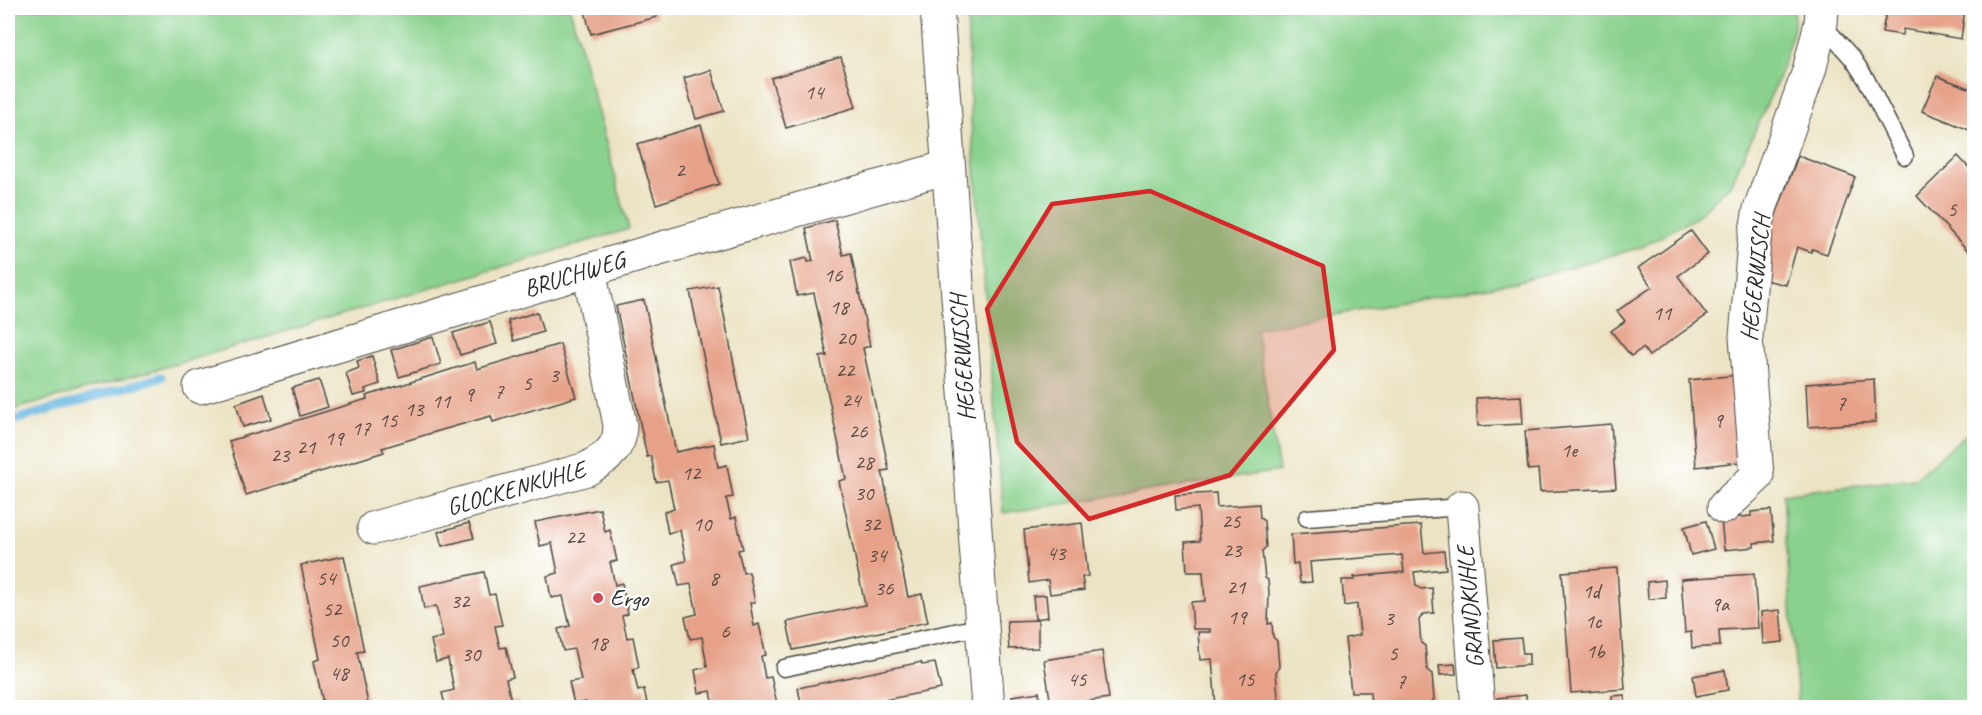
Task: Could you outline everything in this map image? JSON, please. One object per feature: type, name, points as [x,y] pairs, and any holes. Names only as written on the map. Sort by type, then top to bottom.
[{"type":"street","name":"HEGERWISCH","points":[[937,8],[982,626],[981,706]]},
{"type":"street","name":"HEGERWISCH","points":[[1724,507],[1757,476],[1746,337],[1754,242],[1760,209],[1809,71],[1822,15]]},
{"type":"street","name":"BRUCHWEG","points":[[200,387],[589,270],[948,166]]},
{"type":"street","name":"GLOCKENKUHLE","points":[[374,528],[587,469],[606,457],[619,438],[621,425],[589,270]]},
{"type":"street","name":"GRANDKUHLE","points":[[1462,507],[1478,708]]},
{"type":"lane","points":[[1822,15],[1866,79],[1905,156]]},
{"type":"lane","points":[[1306,519],[1462,507]]},
{"type":"lane","points":[[784,668],[982,626]]},
{"type":"highlighted area","points":[[1150,191],[1323,266],[1334,350],[1230,475],[1089,519],[1017,442],[987,309],[1052,204]]},
{"type":"green space","points":[[8,8],[570,8],[629,229],[180,363],[8,411]]},
{"type":"green space","points":[[967,8],[1794,8],[1794,29],[1779,77],[1731,184],[1695,218],[1642,247],[1516,282],[1256,329],[1279,471],[1003,513],[971,121]]},
{"type":"green space","points":[[1974,428],[1974,707],[1798,707],[1783,494],[1915,478]]},
{"type":"building","points":[[584,8],[655,8],[657,17],[591,34]]},
{"type":"building","points":[[1887,8],[1965,8],[1961,39],[1903,29],[1902,35],[1882,32]]},
{"type":"building","points":[[841,57],[856,107],[786,128],[771,78]]},
{"type":"building","points":[[711,70],[724,111],[696,119],[684,78]]},
{"type":"building","points":[[1937,76],[1974,90],[1974,132],[1922,111]]},
{"type":"building","points":[[701,125],[719,184],[656,204],[637,144]]},
{"type":"building","points":[[1798,156],[1855,177],[1827,254],[1797,247],[1786,285],[1758,278],[1768,236]]},
{"type":"building","points":[[1958,156],[1974,173],[1974,257],[1917,196]]},
{"type":"building","points":[[835,220],[843,255],[851,253],[870,346],[863,348],[889,470],[882,471],[908,597],[922,594],[928,622],[793,650],[787,622],[865,605],[839,481],[846,479],[820,357],[827,356],[814,293],[797,296],[790,262],[807,258],[808,262],[813,261],[806,228]]},
{"type":"building","points":[[1691,231],[1708,254],[1678,276],[1707,315],[1649,356],[1643,348],[1631,356],[1611,331],[1625,321],[1617,311],[1652,287],[1638,268]]},
{"type":"building","points":[[718,286],[749,437],[721,443],[690,291]]},
{"type":"building","points":[[644,300],[676,452],[714,444],[718,467],[727,465],[733,497],[726,498],[731,519],[736,517],[743,549],[738,550],[743,573],[749,572],[755,602],[750,603],[754,626],[759,624],[766,655],[761,656],[765,678],[771,677],[778,708],[714,708],[711,691],[699,693],[695,670],[707,667],[702,637],[690,639],[685,617],[697,614],[691,584],[679,586],[674,564],[686,561],[680,530],[668,533],[664,512],[674,509],[668,480],[656,482],[651,456],[647,457],[616,306]]},
{"type":"building","points":[[537,312],[543,332],[514,341],[508,321]]},
{"type":"building","points":[[490,322],[497,344],[460,355],[453,333]]},
{"type":"building","points":[[433,337],[441,364],[399,377],[391,350]]},
{"type":"building","points":[[560,344],[576,397],[493,422],[491,416],[435,432],[382,448],[384,452],[246,495],[229,441],[367,399],[366,396],[475,362],[477,369]]},
{"type":"building","points":[[372,356],[380,384],[365,389],[366,393],[353,396],[346,373],[359,368],[357,361]]},
{"type":"building","points":[[1739,375],[1747,461],[1696,467],[1689,380]]},
{"type":"building","points":[[1874,379],[1876,422],[1808,427],[1806,384]]},
{"type":"building","points":[[319,380],[328,407],[300,416],[292,388]]},
{"type":"building","points":[[264,394],[271,419],[243,427],[236,404]]},
{"type":"building","points":[[1521,396],[1523,424],[1478,426],[1476,398]]},
{"type":"building","points":[[1611,424],[1616,488],[1540,492],[1538,469],[1528,470],[1525,431]]},
{"type":"building","points":[[1216,493],[1217,507],[1259,504],[1260,518],[1264,521],[1266,547],[1262,551],[1265,578],[1268,580],[1268,624],[1272,623],[1273,637],[1277,641],[1279,667],[1276,672],[1278,698],[1282,702],[1282,708],[1216,708],[1212,659],[1200,660],[1198,632],[1210,632],[1210,629],[1193,629],[1191,602],[1205,601],[1203,572],[1187,572],[1185,542],[1200,541],[1198,508],[1176,510],[1175,495]]},
{"type":"building","points":[[600,509],[605,532],[610,530],[617,561],[610,562],[615,585],[622,583],[628,614],[622,616],[627,638],[633,637],[639,667],[633,669],[638,691],[644,689],[648,708],[587,708],[586,702],[574,704],[569,682],[581,680],[574,649],[563,651],[558,629],[570,626],[563,596],[551,598],[547,576],[558,573],[552,543],[540,546],[535,522]]},
{"type":"building","points":[[1771,510],[1774,541],[1754,543],[1754,547],[1724,550],[1721,519],[1751,516],[1751,512]]},
{"type":"building","points":[[1706,521],[1714,549],[1691,555],[1684,527]]},
{"type":"building","points":[[469,523],[474,538],[442,546],[438,532]]},
{"type":"building","points":[[1082,523],[1088,576],[1082,577],[1084,590],[1050,594],[1048,580],[1029,583],[1024,530]]},
{"type":"building","points":[[1421,525],[1424,553],[1444,551],[1446,569],[1414,572],[1416,585],[1421,589],[1432,588],[1434,613],[1423,614],[1419,620],[1421,643],[1425,646],[1427,670],[1432,674],[1434,699],[1430,708],[1371,708],[1370,692],[1351,692],[1345,638],[1360,635],[1357,604],[1344,606],[1342,580],[1404,572],[1402,555],[1310,562],[1312,582],[1300,583],[1298,563],[1293,564],[1291,534]]},
{"type":"building","points":[[344,556],[364,651],[357,652],[369,708],[324,708],[314,661],[320,659],[301,565]]},
{"type":"building","points":[[1617,568],[1625,689],[1571,693],[1562,572]]},
{"type":"building","points":[[484,572],[489,595],[495,594],[502,625],[495,626],[500,648],[506,647],[513,677],[506,679],[511,701],[518,700],[519,708],[446,708],[442,693],[454,690],[448,659],[436,662],[431,640],[443,637],[436,606],[424,609],[420,586]]},
{"type":"building","points":[[1754,574],[1758,628],[1719,630],[1720,646],[1692,648],[1691,632],[1685,633],[1681,579]]},
{"type":"building","points":[[1665,580],[1666,598],[1648,599],[1647,582]]},
{"type":"building","points":[[1046,595],[1048,617],[1035,619],[1033,596]]},
{"type":"building","points":[[1780,610],[1783,642],[1763,644],[1761,612]]},
{"type":"building","points":[[1038,620],[1038,648],[1009,649],[1007,621]]},
{"type":"building","points":[[1521,638],[1523,654],[1529,654],[1529,665],[1496,668],[1494,640]]},
{"type":"building","points":[[1102,651],[1109,698],[1051,706],[1044,660]]},
{"type":"building","points":[[921,662],[922,665],[935,663],[941,689],[843,708],[802,708],[798,688]]},
{"type":"building","points":[[1455,664],[1456,674],[1440,675],[1439,665]]},
{"type":"building","points":[[1725,670],[1728,690],[1696,696],[1693,676]]},
{"type":"building","points":[[1039,692],[1042,708],[1013,708],[1012,696]]},
{"type":"building","points":[[1526,695],[1527,708],[1498,708],[1497,698]]},
{"type":"building","points":[[1625,695],[1626,708],[1613,708],[1612,696]]},
{"type":"waterway","points":[[8,422],[161,377]]},
{"type":"place","name":"Ergo","points":[[598,598]]}]
